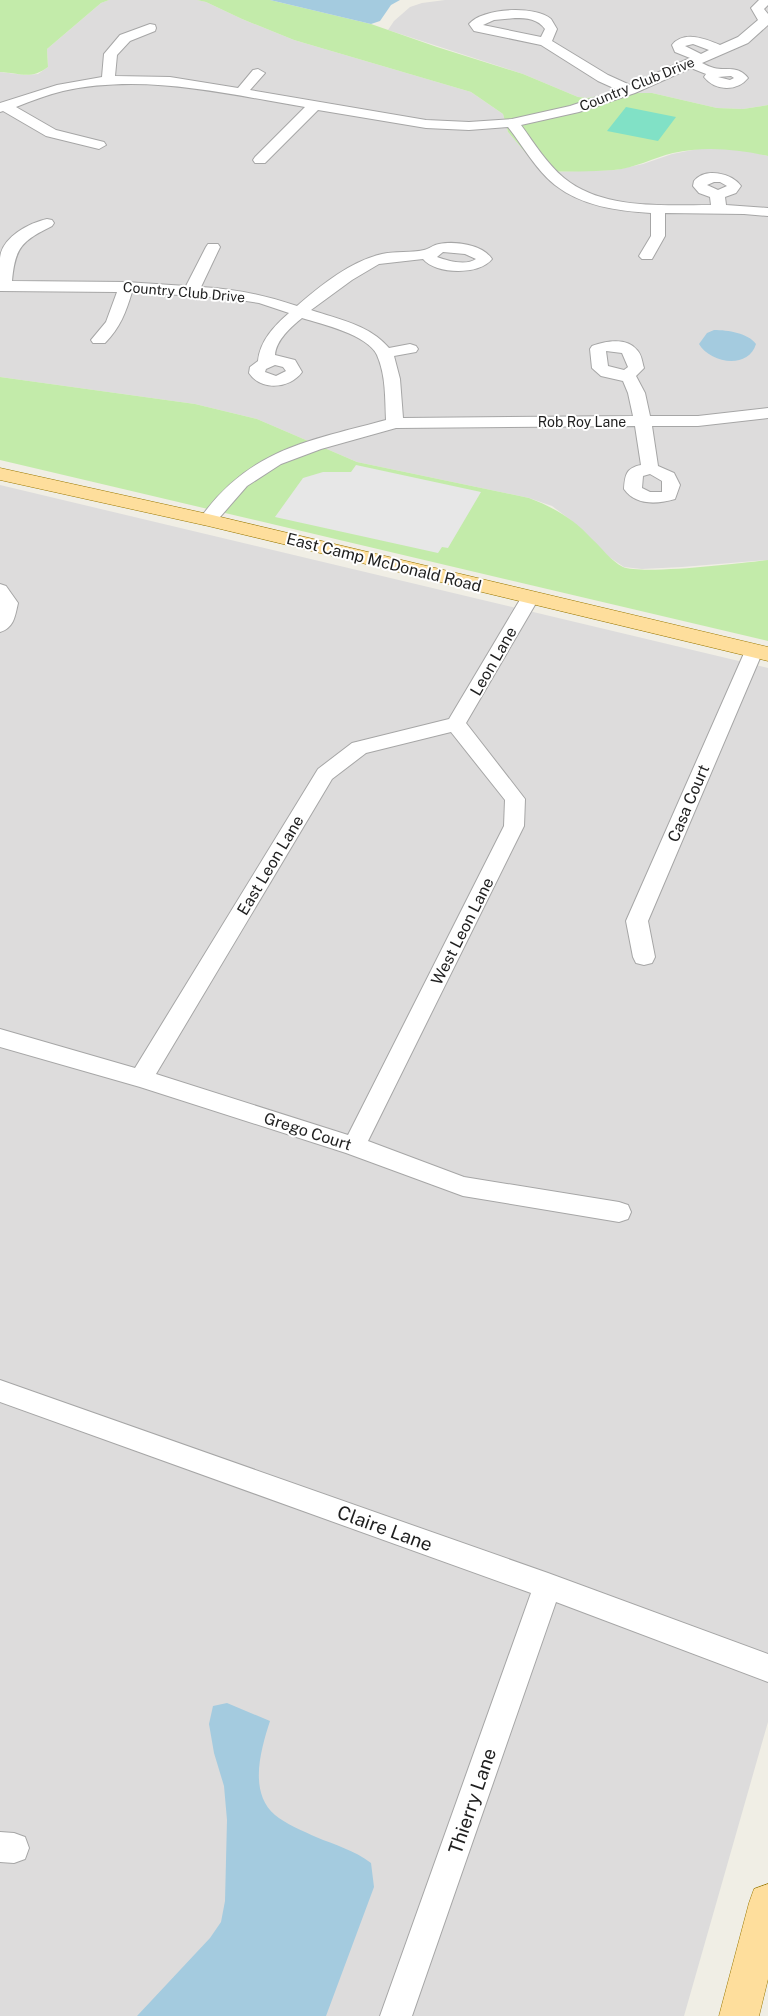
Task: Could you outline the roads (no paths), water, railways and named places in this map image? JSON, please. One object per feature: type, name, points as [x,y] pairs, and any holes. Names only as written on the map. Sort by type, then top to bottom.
[{"type":"main road","name":"East Camp McDonald Road","points":[[0,474],[208,520],[761,653]]},
{"type":"main road","points":[[739,2016],[768,1903]]},
{"type":"street","name":"Country Club Drive","points":[[2,107],[64,87],[108,81],[169,81],[315,105],[385,113],[449,126],[512,123],[574,109],[630,90],[743,40],[765,22],[757,8],[767,0]]},
{"type":"street","points":[[545,42],[551,29],[550,25],[546,21],[532,15],[510,14],[484,19],[475,24],[485,30],[545,42],[603,78],[630,90]]},
{"type":"street","points":[[108,81],[111,54],[125,38],[150,28]]},
{"type":"street","points":[[715,72],[696,61],[680,49],[678,45],[682,42],[694,41],[720,50]]},
{"type":"street","points":[[240,92],[258,73]]},
{"type":"street","points":[[260,160],[315,105]]},
{"type":"street","points":[[2,107],[60,137],[99,145]]},
{"type":"street","points":[[512,123],[554,184],[600,201],[630,207],[658,208],[718,201],[768,212]]},
{"type":"street","points":[[647,256],[658,236],[658,208]]},
{"type":"street","points":[[2,286],[9,249],[24,234],[48,223]]},
{"type":"street","points":[[192,290],[204,263],[214,247]]},
{"type":"street","points":[[266,362],[267,350],[272,342],[300,311],[334,283],[372,262],[406,254],[429,254]]},
{"type":"street","name":"Country Club Drive","points":[[2,286],[126,287],[192,290],[245,296],[300,311],[365,334],[375,341],[385,353]]},
{"type":"street","points":[[99,340],[111,329],[115,322],[126,287]]},
{"type":"street","points":[[208,520],[241,482],[261,468],[308,447],[395,423],[392,379],[385,353],[410,349]]},
{"type":"street","points":[[627,376],[633,382],[650,469]]},
{"type":"street","name":"Rob Roy Lane","points":[[395,423],[698,421],[768,413]]},
{"type":"street","points":[[0,590],[9,603],[4,622],[0,626]]},
{"type":"street","name":"Leon Lane","points":[[456,724],[530,598]]},
{"type":"street","name":"Casa Court","points":[[644,957],[637,921],[761,653]]},
{"type":"street","name":"East Leon Lane","points":[[141,1078],[324,774],[359,748],[456,724]]},
{"type":"street","name":"West Leon Lane","points":[[354,1146],[514,826],[515,799],[456,724]]},
{"type":"street","name":"Grego Court","points":[[0,1038],[141,1078],[354,1146],[463,1186],[619,1212]]},
{"type":"street","name":"Claire Lane","points":[[0,1391],[548,1586],[768,1668]]},
{"type":"street","name":"Thierry Lane","points":[[396,2016],[548,1586]]},
{"type":"water","points":[[270,0],[400,0],[391,5],[380,21],[371,24]]},
{"type":"water","points":[[714,330],[743,335],[756,344],[752,352],[745,358],[729,361],[711,356],[699,344],[707,333]]},
{"type":"water","points":[[227,1703],[270,1721],[263,1744],[259,1783],[267,1806],[275,1815],[295,1827],[365,1858],[371,1863],[374,1887],[326,2016],[137,2016],[210,1938],[221,1922],[225,1901],[227,1820],[224,1786],[214,1753],[209,1724],[213,1706]]}]
